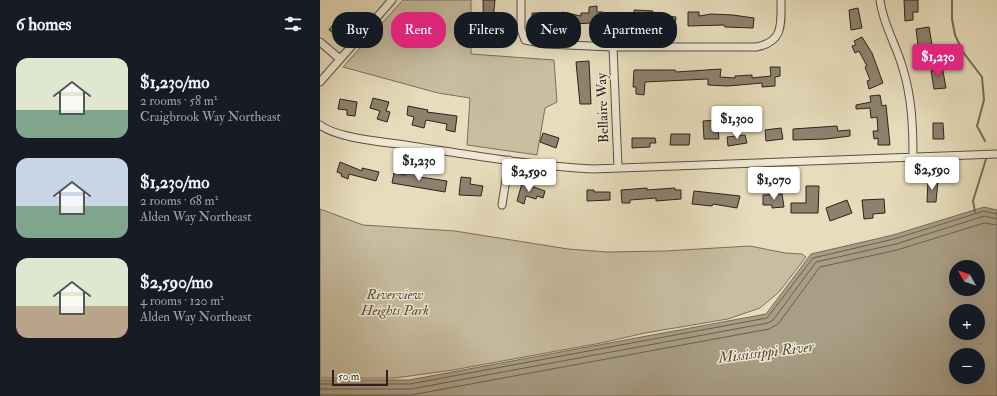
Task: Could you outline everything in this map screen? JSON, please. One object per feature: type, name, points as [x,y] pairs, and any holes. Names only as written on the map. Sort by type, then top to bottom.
[{"type":"street","points":[[320,82],[392,0]]},
{"type":"street","points":[[521,0],[521,29],[525,40],[545,44],[589,46]]},
{"type":"street","points":[[677,47],[756,47],[768,45],[778,37],[781,24],[781,0]]},
{"type":"street","points":[[880,0],[884,21],[903,68],[910,94],[913,158]]},
{"type":"street","points":[[320,42],[340,59]]},
{"type":"street","name":"Bellaire Way","points":[[613,48],[618,168]]},
{"type":"street","points":[[320,125],[339,133],[375,140],[546,166],[593,169],[997,154]]},
{"type":"street","points":[[502,206],[509,160]]},
{"type":"green space","points":[[403,0],[471,0],[471,12],[454,12],[454,48],[471,48],[471,54],[554,60],[557,102],[545,108],[537,155],[467,145],[470,98],[438,93],[343,67],[360,48],[383,48],[383,22],[391,13],[391,48],[446,48],[446,12],[392,12]]},
{"type":"green space","name":"Riverview Heights Park","points":[[320,209],[363,225],[455,231],[568,249],[607,252],[665,251],[750,246],[785,253],[802,254],[806,257],[779,292],[760,308],[728,319],[645,333],[601,343],[453,370],[395,378],[320,378]]},
{"type":"water","name":"Mississippi River","points":[[984,207],[997,210],[997,396],[320,396],[320,380],[409,380],[766,314],[811,254],[893,235]]},
{"type":"building","points":[[483,0],[495,0],[494,12],[483,12]]},
{"type":"building","points":[[904,0],[918,0],[918,12],[913,12],[913,20],[905,21]]},
{"type":"building","points":[[597,6],[597,12],[589,12],[589,7]]},
{"type":"building","points":[[858,8],[862,28],[851,30],[849,10]]},
{"type":"building","points":[[634,10],[653,11],[634,12]]},
{"type":"building","points":[[688,12],[699,12],[699,16],[711,14],[754,18],[753,28],[725,27],[724,25],[688,26]]},
{"type":"building","points":[[581,13],[589,13],[589,23],[581,24]]},
{"type":"building","points":[[929,27],[933,51],[919,53],[916,29]]},
{"type":"building","points":[[862,37],[872,53],[883,83],[869,89],[867,81],[870,80],[865,67],[867,66],[859,51],[855,53],[852,46],[856,45],[854,41]]},
{"type":"building","points":[[589,61],[591,104],[580,104],[576,62]]},
{"type":"building","points":[[942,66],[946,88],[934,89],[931,71]]},
{"type":"building","points":[[770,67],[780,67],[780,76],[775,77],[775,86],[762,87],[762,83],[728,86],[708,85],[708,79],[645,82],[644,95],[636,94],[636,87],[633,87],[634,70],[675,70],[676,72],[721,69],[720,77],[735,78],[735,76],[752,75],[752,78],[771,76]]},
{"type":"building","points":[[880,95],[882,106],[886,105],[890,145],[878,145],[878,138],[874,139],[873,131],[878,131],[877,117],[871,118],[870,108],[856,109],[856,105],[871,102],[870,96]]},
{"type":"building","points":[[373,98],[389,102],[386,111],[390,112],[387,122],[377,119],[380,111],[370,108]]},
{"type":"building","points":[[340,99],[357,102],[355,116],[347,115],[347,110],[338,109]]},
{"type":"building","points":[[408,106],[428,110],[427,112],[457,116],[455,132],[446,130],[447,124],[426,120],[424,128],[412,125],[414,117],[407,115]]},
{"type":"building","points":[[717,120],[719,139],[704,139],[703,121]]},
{"type":"building","points":[[933,123],[943,123],[944,139],[933,139]]},
{"type":"building","points":[[837,126],[838,131],[850,130],[850,136],[826,139],[793,140],[793,129]]},
{"type":"building","points":[[781,128],[783,139],[766,141],[765,130]]},
{"type":"building","points":[[543,133],[559,138],[556,148],[540,142]]},
{"type":"building","points":[[671,134],[690,134],[689,145],[670,145]]},
{"type":"building","points":[[745,135],[747,143],[728,146],[727,137]]},
{"type":"building","points":[[632,138],[655,138],[656,143],[650,143],[650,147],[632,148]]},
{"type":"building","points":[[340,162],[362,171],[362,168],[379,172],[376,181],[349,174],[348,179],[341,176],[342,174],[337,172]]},
{"type":"building","points":[[407,170],[420,173],[420,177],[447,181],[445,192],[392,183],[394,173],[406,175]]},
{"type":"building","points":[[461,177],[471,178],[470,184],[483,186],[481,196],[459,195]]},
{"type":"building","points":[[928,180],[938,180],[936,202],[927,202]]},
{"type":"building","points":[[522,183],[545,191],[543,198],[537,196],[536,199],[526,196],[524,204],[517,201]]},
{"type":"building","points":[[806,186],[819,186],[818,213],[791,213],[791,203],[806,203]]},
{"type":"building","points":[[647,188],[647,190],[675,188],[675,190],[681,190],[681,199],[656,201],[656,198],[630,200],[630,203],[622,203],[621,190]]},
{"type":"building","points":[[587,190],[594,190],[594,192],[610,192],[610,200],[587,201]]},
{"type":"building","points":[[694,191],[740,196],[737,208],[713,204],[712,206],[692,204]]},
{"type":"building","points":[[782,194],[784,207],[772,208],[772,205],[763,205],[763,195]]},
{"type":"building","points":[[884,199],[885,213],[873,214],[873,218],[864,219],[862,200]]},
{"type":"building","points":[[847,200],[852,213],[830,221],[826,208]]},
{"type":"waterway","points":[[952,0],[952,19],[955,35],[963,52],[982,77],[984,100],[977,126],[985,141]]},
{"type":"waterway","points":[[975,212],[973,201],[986,159]]}]
